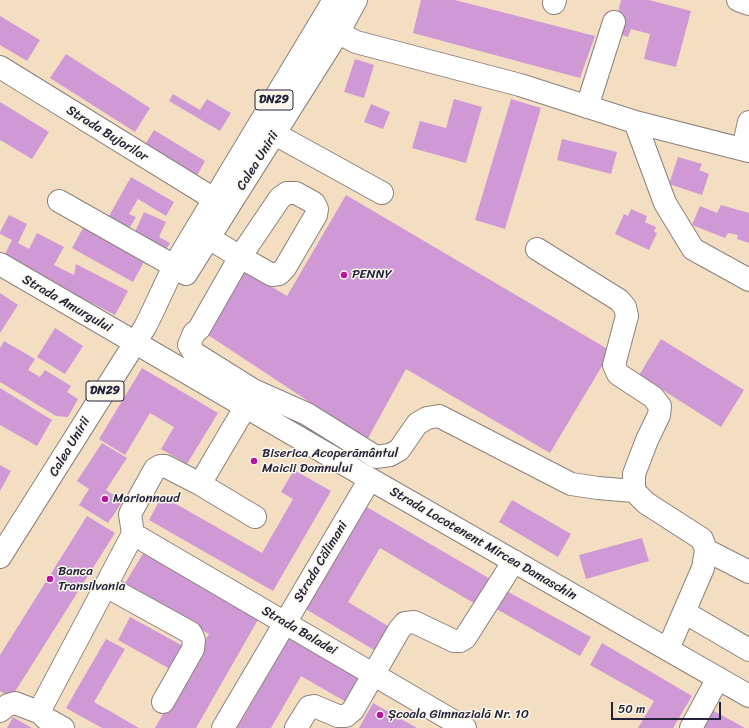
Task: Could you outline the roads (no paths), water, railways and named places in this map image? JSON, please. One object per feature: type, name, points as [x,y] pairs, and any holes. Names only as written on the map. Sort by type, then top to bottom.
[{"type":"street","name":"Calea Unirii","points":[[0,557],[134,343],[152,316],[182,281],[275,134],[329,28],[334,0]]},
{"type":"street","name":"Calea Unirii","points":[[152,316],[174,266],[214,199],[329,28],[356,0]]},
{"type":"street","points":[[738,0],[749,4]]},
{"type":"street","points":[[587,107],[614,22]]},
{"type":"street","points":[[329,28],[356,42],[520,85],[635,122],[746,150],[749,122]]},
{"type":"street","name":"Strada Bujorilor","points":[[0,68],[214,199]]},
{"type":"street","points":[[635,122],[665,203],[693,249],[749,280]]},
{"type":"street","points":[[275,134],[382,193]]},
{"type":"street","points":[[60,201],[174,266]]},
{"type":"street","points":[[209,238],[240,257],[199,329],[194,333],[189,345],[194,354],[250,398],[307,414],[376,457],[390,455],[399,450],[417,424],[427,418],[439,416],[571,484],[634,491],[646,502],[702,539],[706,550],[703,568],[668,649]]},
{"type":"street","points":[[537,250],[619,300],[625,306],[627,316],[614,365],[618,374],[653,397],[660,406],[660,415],[647,440],[634,474],[634,491]]},
{"type":"street","name":"Strada Amurgului","points":[[0,264],[134,343]]},
{"type":"street","name":"Strada Locotenent Mircea Damaschin","points":[[134,343],[250,398],[370,480],[749,696]]},
{"type":"street","points":[[200,484],[250,398]]},
{"type":"street","points":[[41,713],[41,708],[133,534],[130,514],[156,469],[160,466],[165,466],[200,484],[255,516]]},
{"type":"street","name":"Strada Călimani","points":[[223,728],[370,480]]},
{"type":"street","name":"Strada Baladei","points":[[133,534],[465,728]]},
{"type":"street","points":[[706,550],[749,572]]},
{"type":"street","points":[[296,728],[309,707],[314,706],[338,716],[346,716],[353,710],[399,630],[405,623],[414,622],[454,641],[460,641],[465,638],[514,561]]},
{"type":"street","points":[[106,586],[191,633],[194,640],[193,649],[163,702]]},
{"type":"street","points":[[684,612],[749,650]]},
{"type":"street","points":[[691,728],[718,678]]},
{"type":"street","points":[[0,710],[8,704],[15,703],[41,713],[45,718],[63,728]]},
{"type":"place","name":"PENNY","points":[[344,275]]},
{"type":"place","name":"Biserica Acoperământul Maicii Domnului","points":[[254,461]]},
{"type":"place","name":"Marionnaud","points":[[105,499]]},
{"type":"place","name":"Banca Transilvania","points":[[50,579]]},
{"type":"place","name":"Școala Gimnazială Nr. 10","points":[[380,715]]}]
